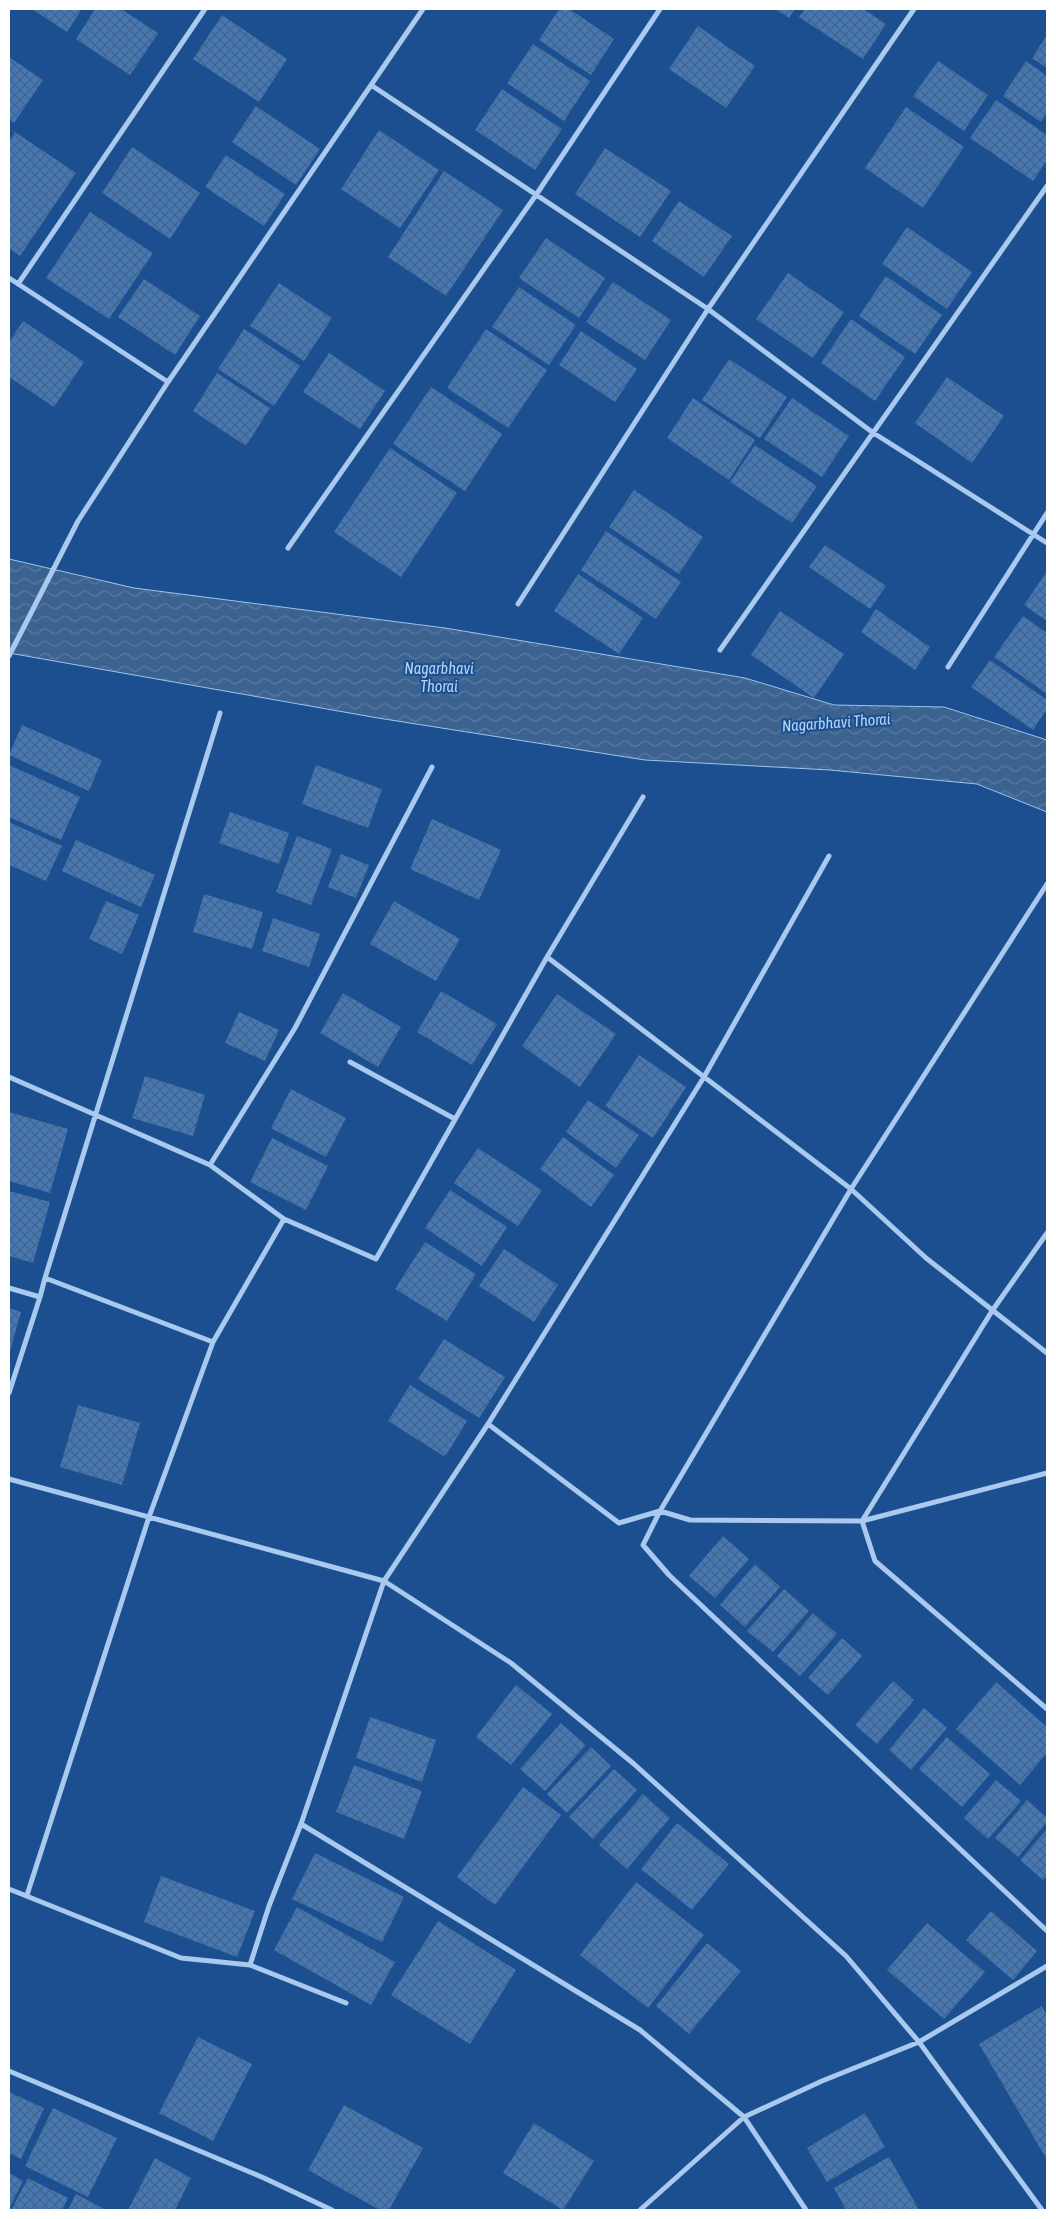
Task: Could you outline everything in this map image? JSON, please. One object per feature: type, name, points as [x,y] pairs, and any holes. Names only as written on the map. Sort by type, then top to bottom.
[{"type":"street","points":[[18,284],[206,9]]},
{"type":"street","points":[[9,656],[78,522],[168,382],[423,9]]},
{"type":"street","points":[[288,548],[536,195],[660,9]]},
{"type":"street","points":[[518,604],[708,309],[914,9]]},
{"type":"street","points":[[370,85],[708,309],[872,432],[1047,543]]},
{"type":"street","points":[[720,650],[1047,186]]},
{"type":"street","points":[[9,278],[168,382]]},
{"type":"street","points":[[948,667],[1047,513]]},
{"type":"street","points":[[9,1393],[220,713]]},
{"type":"street","points":[[210,1165],[295,1028],[432,767]]},
{"type":"street","points":[[9,1076],[210,1165],[284,1219],[376,1258],[547,957],[644,797]]},
{"type":"street","points":[[250,1965],[269,1906],[301,1824],[384,1581],[488,1424],[704,1076],[829,856]]},
{"type":"street","points":[[1047,884],[851,1189],[660,1511],[643,1545],[669,1576],[1047,1931]]},
{"type":"street","points":[[547,957],[851,1189],[926,1258],[1047,1353]]},
{"type":"street","points":[[350,1062],[455,1119]]},
{"type":"street","points":[[27,1895],[150,1517],[213,1342],[284,1219]]},
{"type":"street","points":[[862,1522],[992,1311],[1047,1233]]},
{"type":"street","points":[[45,1278],[213,1342]]},
{"type":"street","points":[[9,1288],[40,1297]]},
{"type":"street","points":[[488,1424],[619,1523],[660,1511],[690,1520],[862,1522],[1047,1473]]},
{"type":"street","points":[[9,1479],[384,1581],[512,1663],[634,1764],[846,1956],[919,2042],[1042,2210]]},
{"type":"street","points":[[862,1522],[875,1561],[1047,1709]]},
{"type":"street","points":[[301,1824],[640,2030],[744,2117],[806,2210]]},
{"type":"street","points":[[9,1889],[181,1958],[250,1965],[346,2003]]},
{"type":"street","points":[[640,2210],[744,2117],[822,2081],[919,2042],[1047,1966]]},
{"type":"street","points":[[9,2071],[264,2178],[332,2210]]},
{"type":"water","name":"Nagarbhavi Thorai","points":[[9,559],[134,588],[445,628],[745,678],[834,705],[944,707],[1047,740],[1047,812],[977,784],[830,770],[645,760],[378,718],[9,653]]},
{"type":"building","points":[[32,9],[79,9],[81,10],[67,32]]},
{"type":"building","points":[[95,9],[121,9],[158,33],[130,75],[76,39]]},
{"type":"building","points":[[559,9],[569,9],[614,39],[591,75],[539,40]]},
{"type":"building","points":[[775,9],[795,9],[789,18]]},
{"type":"building","points":[[805,9],[863,9],[886,24],[863,59],[799,17]]},
{"type":"building","points":[[222,15],[287,59],[259,102],[193,59]]},
{"type":"building","points":[[698,26],[755,66],[726,108],[669,69]]},
{"type":"building","points":[[1047,35],[1047,68],[1032,58]]},
{"type":"building","points":[[533,44],[590,81],[564,121],[507,83]]},
{"type":"building","points":[[9,57],[43,80],[14,123],[9,119]]},
{"type":"building","points":[[938,61],[988,95],[964,131],[913,96]]},
{"type":"building","points":[[1026,61],[1047,76],[1047,113],[1041,122],[1003,96]]},
{"type":"building","points":[[502,89],[562,129],[535,170],[475,130]]},
{"type":"building","points":[[996,100],[1047,135],[1047,160],[1033,181],[970,138]]},
{"type":"building","points":[[256,106],[320,149],[296,185],[232,142]]},
{"type":"building","points":[[906,107],[964,147],[923,208],[865,168]]},
{"type":"building","points":[[379,130],[439,170],[400,228],[341,189]]},
{"type":"building","points":[[15,132],[76,173],[20,256],[9,248],[9,142]]},
{"type":"building","points":[[132,147],[200,193],[170,239],[102,193]]},
{"type":"building","points":[[605,148],[671,191],[640,237],[575,194]]},
{"type":"building","points":[[226,155],[285,194],[264,226],[205,187]]},
{"type":"building","points":[[444,171],[503,210],[446,296],[388,257]]},
{"type":"building","points":[[679,201],[732,236],[704,277],[652,241]]},
{"type":"building","points":[[90,212],[153,253],[109,319],[46,278]]},
{"type":"building","points":[[907,227],[972,272],[947,309],[882,264]]},
{"type":"building","points":[[546,238],[605,278],[579,318],[519,278]]},
{"type":"building","points":[[788,273],[844,312],[813,358],[756,319]]},
{"type":"building","points":[[886,276],[942,315],[915,354],[859,316]]},
{"type":"building","points":[[144,279],[200,316],[175,355],[118,317]]},
{"type":"building","points":[[613,282],[671,320],[645,360],[586,322]]},
{"type":"building","points":[[279,283],[332,318],[304,361],[250,326]]},
{"type":"building","points":[[519,287],[576,325],[549,365],[492,327]]},
{"type":"building","points":[[851,319],[905,357],[875,401],[821,363]]},
{"type":"building","points":[[23,321],[84,362],[54,407],[9,377],[9,342]]},
{"type":"building","points":[[244,329],[300,366],[274,406],[218,369]]},
{"type":"building","points":[[486,329],[547,370],[508,428],[447,388]]},
{"type":"building","points":[[581,331],[637,369],[615,402],[559,365]]},
{"type":"building","points":[[329,353],[385,391],[360,429],[303,392]]},
{"type":"building","points":[[729,359],[787,397],[760,438],[702,400]]},
{"type":"building","points":[[217,373],[270,408],[246,446],[193,411]]},
{"type":"building","points":[[947,377],[1004,416],[972,463],[915,423]]},
{"type":"building","points":[[431,387],[502,434],[465,491],[393,444]]},
{"type":"building","points":[[693,398],[755,440],[729,480],[667,438]]},
{"type":"building","points":[[792,398],[849,436],[822,477],[764,439]]},
{"type":"building","points":[[755,445],[817,486],[792,523],[730,482]]},
{"type":"building","points":[[390,448],[457,493],[401,577],[334,532]]},
{"type":"building","points":[[634,490],[703,537],[679,574],[609,527]]},
{"type":"building","points":[[606,531],[681,582],[656,619],[581,570]]},
{"type":"building","points":[[825,545],[886,586],[870,609],[809,567]]},
{"type":"building","points":[[1047,571],[1047,621],[1024,605]]},
{"type":"building","points":[[578,574],[643,618],[619,654],[554,611]]},
{"type":"building","points":[[876,609],[930,647],[915,670],[861,632]]},
{"type":"building","points":[[780,611],[844,654],[814,698],[751,655]]},
{"type":"building","points":[[1023,616],[1047,633],[1047,694],[994,657]]},
{"type":"building","points":[[990,660],[1047,700],[1047,709],[1033,730],[971,687]]},
{"type":"building","points":[[22,725],[102,760],[89,791],[9,755]]},
{"type":"building","points":[[9,765],[80,797],[61,840],[9,817]]},
{"type":"building","points":[[316,765],[382,789],[368,828],[302,804]]},
{"type":"building","points":[[230,812],[289,833],[279,864],[219,843]]},
{"type":"building","points":[[432,819],[501,850],[479,900],[410,869]]},
{"type":"building","points":[[9,822],[62,846],[46,881],[9,865]]},
{"type":"building","points":[[297,836],[332,849],[311,905],[276,892]]},
{"type":"building","points":[[76,840],[155,875],[141,907],[62,871]]},
{"type":"building","points":[[341,854],[369,865],[356,898],[328,887]]},
{"type":"building","points":[[204,894],[263,912],[252,949],[193,932]]},
{"type":"building","points":[[106,901],[139,915],[122,954],[89,939]]},
{"type":"building","points":[[394,901],[460,939],[436,981],[370,944]]},
{"type":"building","points":[[273,918],[320,934],[309,967],[262,951]]},
{"type":"building","points":[[441,991],[497,1024],[472,1065],[417,1032]]},
{"type":"building","points":[[343,993],[401,1027],[378,1067],[320,1033]]},
{"type":"building","points":[[557,994],[616,1034],[580,1087],[522,1046]]},
{"type":"building","points":[[239,1012],[279,1030],[265,1061],[225,1043]]},
{"type":"building","points":[[639,1055],[686,1087],[653,1138],[605,1106]]},
{"type":"building","points":[[145,1076],[205,1095],[193,1136],[132,1118]]},
{"type":"building","points":[[291,1089],[346,1118],[326,1157],[271,1128]]},
{"type":"building","points":[[588,1100],[639,1135],[616,1168],[566,1132]]},
{"type":"building","points":[[9,1112],[68,1129],[50,1193],[9,1181]]},
{"type":"building","points":[[563,1137],[614,1175],[591,1207],[540,1169]]},
{"type":"building","points":[[272,1138],[328,1166],[306,1210],[250,1182]]},
{"type":"building","points":[[478,1148],[542,1190],[518,1226],[454,1183]]},
{"type":"building","points":[[450,1190],[507,1227],[482,1266],[425,1228]]},
{"type":"building","points":[[9,1191],[50,1202],[33,1263],[9,1256]]},
{"type":"building","points":[[425,1242],[476,1274],[447,1321],[395,1289]]},
{"type":"building","points":[[504,1249],[558,1285],[534,1322],[479,1286]]},
{"type":"building","points":[[9,1308],[21,1312],[9,1355]]},
{"type":"building","points":[[444,1339],[505,1377],[479,1418],[418,1379]]},
{"type":"building","points":[[410,1385],[467,1421],[445,1457],[388,1421]]},
{"type":"building","points":[[78,1405],[140,1423],[122,1485],[60,1467]]},
{"type":"building","points":[[723,1536],[749,1559],[715,1598],[689,1576]]},
{"type":"building","points":[[755,1564],[780,1587],[745,1627],[720,1605]]},
{"type":"building","points":[[784,1589],[809,1611],[773,1652],[747,1631]]},
{"type":"building","points":[[813,1613],[837,1634],[800,1676],[777,1656]]},
{"type":"building","points":[[842,1638],[862,1656],[828,1695],[808,1678]]},
{"type":"building","points":[[893,1681],[914,1700],[877,1744],[855,1725]]},
{"type":"building","points":[[996,1682],[1047,1727],[1047,1753],[1020,1785],[956,1729]]},
{"type":"building","points":[[516,1685],[552,1714],[511,1765],[476,1737]]},
{"type":"building","points":[[924,1708],[947,1728],[911,1770],[889,1750]]},
{"type":"building","points":[[370,1717],[436,1740],[422,1782],[356,1758]]},
{"type":"building","points":[[561,1723],[586,1745],[545,1791],[520,1769]]},
{"type":"building","points":[[947,1737],[990,1774],[962,1807],[919,1769]]},
{"type":"building","points":[[591,1747],[611,1766],[567,1813],[547,1794]]},
{"type":"building","points":[[354,1765],[422,1791],[404,1839],[336,1812]]},
{"type":"building","points":[[614,1769],[637,1790],[593,1839],[569,1817]]},
{"type":"building","points":[[996,1780],[1021,1801],[988,1839],[964,1818]]},
{"type":"building","points":[[523,1787],[561,1815],[495,1905],[457,1877]]},
{"type":"building","points":[[643,1794],[670,1818],[627,1869],[599,1845]]},
{"type":"building","points":[[1027,1800],[1047,1818],[1047,1822],[1018,1857],[995,1838]]},
{"type":"building","points":[[677,1823],[729,1864],[692,1910],[641,1869]]},
{"type":"building","points":[[1047,1829],[1047,1875],[1043,1880],[1020,1860]]},
{"type":"building","points":[[315,1853],[404,1897],[382,1942],[292,1899]]},
{"type":"building","points":[[161,1876],[255,1911],[237,1957],[144,1922]]},
{"type":"building","points":[[636,1882],[704,1935],[648,2008],[580,1955]]},
{"type":"building","points":[[297,1907],[395,1962],[371,2005],[274,1950]]},
{"type":"building","points":[[991,1911],[1037,1951],[1013,1980],[966,1940]]},
{"type":"building","points":[[438,1921],[516,1970],[470,2044],[391,1995]]},
{"type":"building","points":[[927,1923],[985,1972],[944,2019],[887,1970]]},
{"type":"building","points":[[707,1943],[741,1971],[689,2034],[656,2006]]},
{"type":"building","points":[[1042,2006],[1047,2016],[1047,2160],[979,2044]]},
{"type":"building","points":[[198,2037],[252,2064],[213,2141],[159,2113]]},
{"type":"building","points":[[9,2092],[44,2108],[21,2159],[9,2153]]},
{"type":"building","points":[[344,2105],[423,2148],[389,2210],[380,2210],[308,2170]]},
{"type":"building","points":[[53,2108],[117,2138],[88,2197],[25,2166]]},
{"type":"building","points":[[865,2113],[885,2147],[827,2182],[807,2148]]},
{"type":"building","points":[[534,2123],[594,2161],[563,2210],[503,2173]]},
{"type":"building","points":[[889,2157],[919,2210],[846,2210],[834,2188]]},
{"type":"building","points":[[155,2158],[191,2178],[175,2210],[128,2210]]},
{"type":"building","points":[[9,2173],[23,2181],[9,2209]]},
{"type":"building","points":[[28,2178],[68,2198],[62,2210],[11,2210]]},
{"type":"building","points":[[76,2194],[106,2210],[68,2210]]}]
